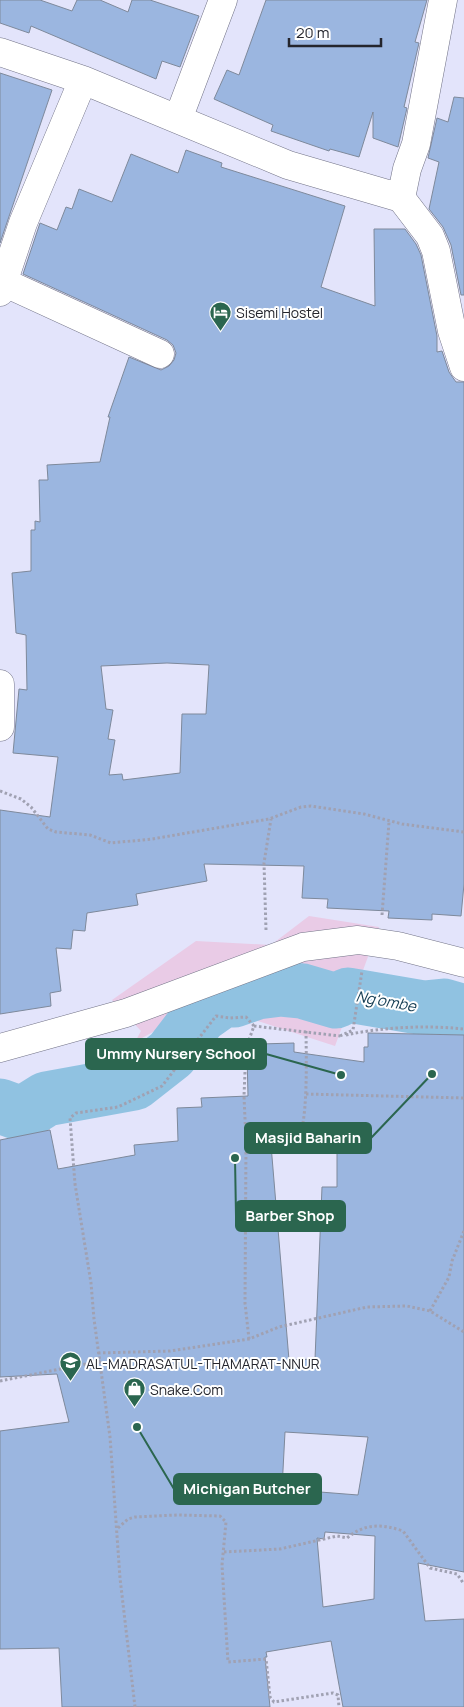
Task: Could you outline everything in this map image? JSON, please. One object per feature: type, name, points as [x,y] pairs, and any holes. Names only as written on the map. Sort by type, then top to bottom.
[{"type":"street","points":[[178,119],[223,0]]},
{"type":"street","points":[[401,198],[407,169],[416,144],[443,0]]},
{"type":"street","points":[[0,52],[83,80],[288,165],[401,198],[430,236],[436,251],[452,331],[464,367]]},
{"type":"street","points":[[83,80],[23,223],[1,286],[160,354]]},
{"type":"street","points":[[0,684],[0,727]]},
{"type":"street","points":[[0,1048],[126,1013],[303,947],[358,940],[368,949],[398,946],[464,964]]},
{"type":"path","points":[[0,791],[21,799],[31,807],[48,829],[56,832],[90,835],[111,842],[152,839],[271,819],[301,807],[311,806],[364,814],[389,822],[464,832]]},
{"type":"path","points":[[267,960],[264,862],[271,819]]},
{"type":"path","points":[[340,1036],[353,1030],[368,949],[382,922],[389,822]]},
{"type":"path","points":[[135,1707],[120,1578],[118,1529],[101,1361],[98,1353],[91,1282],[75,1184],[70,1118],[76,1113],[118,1107],[162,1086],[216,1016],[230,1018],[246,1016],[254,1026],[340,1036],[386,1030],[444,1027],[464,1029]]},
{"type":"path","points":[[249,1338],[245,1303],[246,1142],[244,1096],[246,1048],[254,1026]]},
{"type":"path","points":[[246,1142],[289,1144],[297,1140],[302,1133],[306,1094],[306,1031]]},
{"type":"path","points":[[306,1094],[464,1098]]},
{"type":"path","points":[[430,1312],[449,1277],[452,1261],[464,1230]]},
{"type":"path","points":[[98,1353],[170,1351],[249,1338],[279,1327],[367,1307],[407,1306],[430,1312],[464,1332]]},
{"type":"path","points":[[0,1382],[101,1361]]},
{"type":"path","points":[[118,1529],[128,1519],[135,1517],[217,1515],[226,1522],[222,1565],[228,1662],[266,1659],[270,1697],[274,1702],[333,1693],[338,1695],[339,1707]]},
{"type":"path","points":[[224,1552],[280,1549],[337,1536],[347,1538],[357,1530],[378,1525],[403,1531],[430,1568],[457,1574],[464,1584]]},
{"type":"shaded area","points":[[309,916],[379,927],[335,1046],[252,1019],[233,987],[135,1042],[141,1031],[112,1000],[196,941],[271,945]]},
{"type":"building","points":[[0,0],[40,0],[72,11],[77,0],[100,0],[128,12],[132,0],[150,0],[199,16],[180,67],[162,61],[156,79],[31,26],[29,33],[0,23]]},
{"type":"building","points":[[266,0],[427,0],[415,42],[419,43],[404,107],[407,108],[398,147],[373,138],[373,112],[359,157],[330,149],[329,151],[271,131],[273,125],[214,99],[227,70],[239,75]]},
{"type":"building","points":[[0,73],[52,90],[0,243]]},
{"type":"building","points":[[454,97],[464,98],[464,295],[461,295],[451,245],[443,227],[429,209],[439,162],[428,158],[437,118],[448,122]]},
{"type":"building","points":[[186,150],[222,163],[221,167],[345,206],[321,287],[375,306],[374,229],[405,229],[416,244],[421,255],[437,336],[437,352],[442,351],[449,372],[456,382],[464,382],[464,884],[461,916],[432,914],[432,920],[388,918],[389,911],[327,908],[328,899],[302,898],[304,866],[204,864],[207,881],[136,894],[138,905],[87,913],[85,931],[73,930],[71,949],[56,948],[61,991],[50,993],[51,1006],[0,1014],[0,810],[50,817],[58,757],[13,753],[19,689],[27,690],[26,635],[16,633],[12,573],[31,571],[31,530],[35,530],[35,521],[40,522],[39,480],[48,480],[47,465],[100,462],[110,417],[108,417],[129,357],[161,370],[169,366],[174,360],[176,353],[173,345],[167,340],[23,274],[40,223],[57,230],[66,207],[72,209],[79,189],[112,202],[131,154],[178,173]],"holes":[[[167,663],[209,665],[206,714],[182,714],[180,773],[123,780],[122,774],[109,775],[115,740],[108,739],[113,710],[106,709],[101,666]]]},
{"type":"building","points":[[368,1033],[464,1035],[464,1572],[418,1563],[425,1621],[464,1619],[464,1707],[343,1707],[331,1641],[266,1652],[270,1707],[62,1707],[59,1648],[0,1649],[0,1431],[69,1422],[57,1374],[0,1377],[0,1140],[50,1130],[58,1169],[135,1155],[134,1145],[178,1141],[177,1108],[202,1107],[201,1098],[248,1096],[247,1054],[260,1054],[260,1044],[294,1043],[294,1052],[364,1062],[364,1047],[368,1047]],"holes":[[[337,1132],[337,1187],[322,1187],[315,1359],[289,1360],[270,1133]],[[285,1432],[368,1437],[358,1495],[282,1489]],[[325,1532],[375,1536],[374,1599],[323,1607],[317,1538],[324,1539]]]},
{"type":"waterway","name":"Ng'ombe","points":[[0,1106],[22,1114],[46,1099],[134,1083],[171,1054],[200,1016],[224,999],[234,1000],[257,992],[281,989],[302,991],[336,1001],[348,995],[424,1008],[444,1006],[464,1012]]},
{"type":"place","name":"Sisemi Hostel","points":[[220,331]]},
{"type":"place","name":"Masjid Baharin","points":[[432,1074]]},
{"type":"place","name":"Ummy Nursery School","points":[[341,1075]]},
{"type":"place","name":"Barber Shop","points":[[235,1158]]},
{"type":"place","name":"AL-MADRASATUL-THAMARAT-NNUR","points":[[70,1382]]},
{"type":"place","name":"Snake.Com","points":[[134,1408]]},
{"type":"place","name":"Michigan Butcher","points":[[137,1427]]}]
